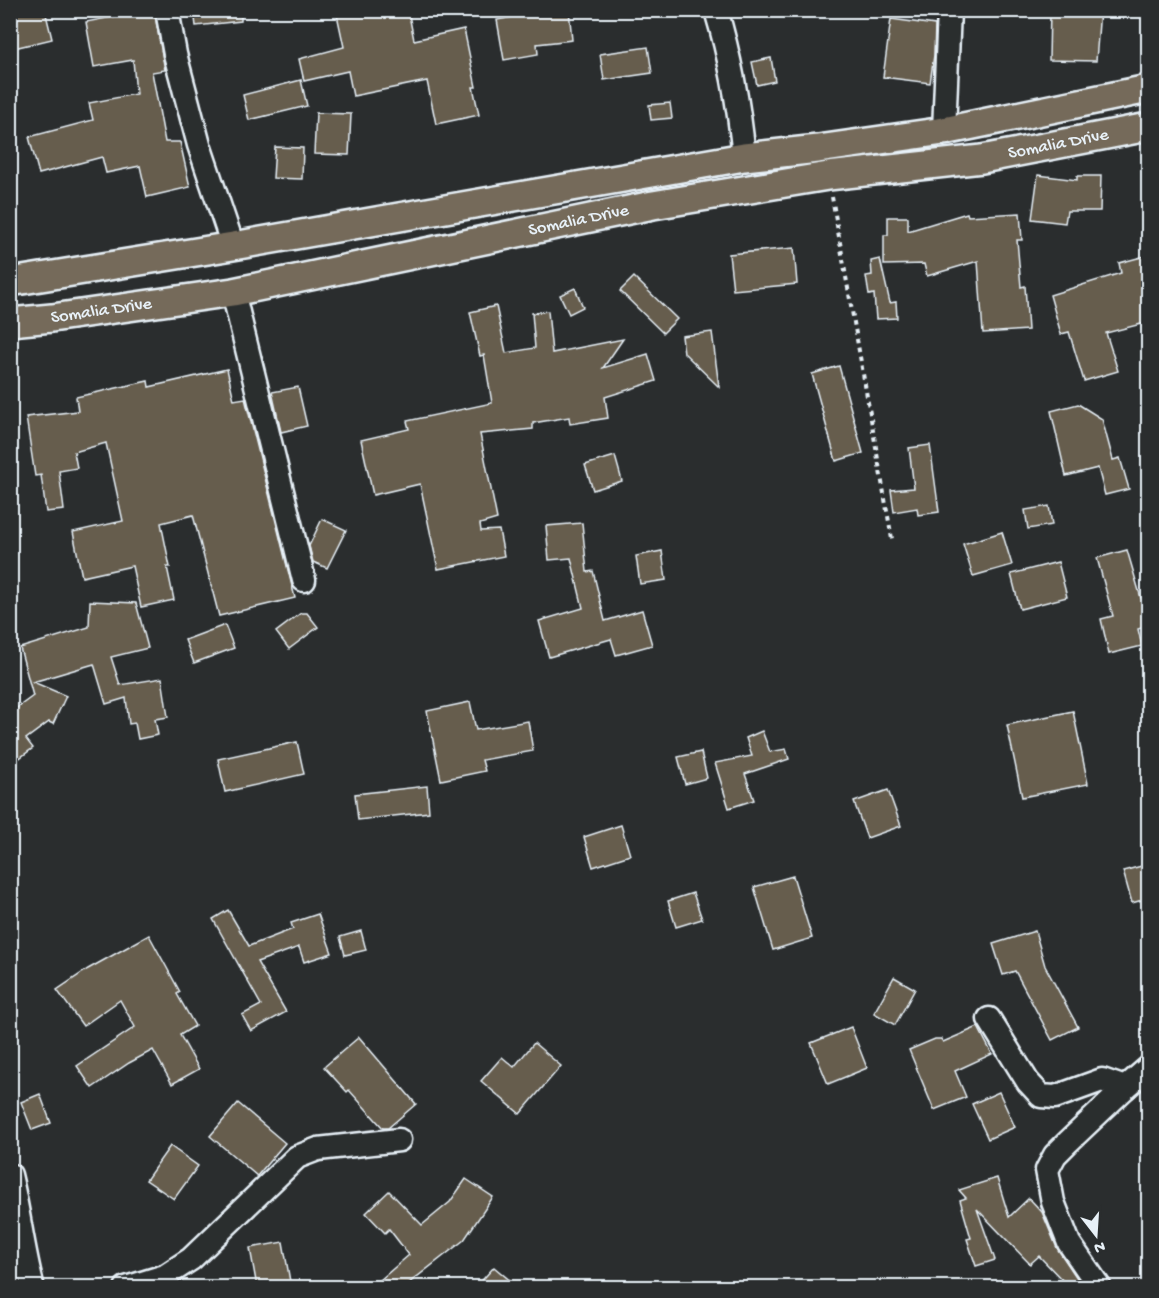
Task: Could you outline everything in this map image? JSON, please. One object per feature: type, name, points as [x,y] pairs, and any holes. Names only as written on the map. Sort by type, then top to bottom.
[{"type":"main road","name":"Somalia Drive","points":[[10,282],[233,246],[744,157],[944,131],[1149,89]]},
{"type":"main road","name":"Somalia Drive","points":[[10,322],[233,292],[653,205],[828,176],[982,159],[1149,127]]},
{"type":"street","points":[[167,10],[175,54],[199,145],[233,246]]},
{"type":"street","points":[[716,10],[727,47],[739,111],[744,157]]},
{"type":"street","points":[[944,131],[949,10]]},
{"type":"street","points":[[233,292],[304,580]]},
{"type":"street","points":[[989,1019],[1028,1082],[1041,1096],[1055,1097],[1102,1080],[1125,1088]]},
{"type":"street","points":[[1100,1287],[1069,1243],[1053,1202],[1047,1170],[1055,1155],[1149,1068]]},
{"type":"street","points":[[126,1287],[165,1276],[191,1259],[297,1157],[318,1149],[399,1140]]},
{"type":"street","points":[[10,1175],[33,1287]]},
{"type":"path","points":[[828,176],[892,538]]},
{"type":"building","points":[[10,10],[45,10],[52,39],[10,49]]},
{"type":"building","points":[[127,10],[154,10],[165,70],[152,72],[165,142],[180,142],[190,187],[147,197],[140,166],[106,173],[102,157],[39,174],[29,137],[93,120],[89,103],[136,94],[133,60],[94,67],[86,22],[128,14]]},
{"type":"building","points":[[194,10],[241,10],[241,21],[196,26]]},
{"type":"building","points":[[336,10],[408,10],[414,40],[464,29],[476,87],[473,87],[479,115],[436,124],[427,81],[353,96],[348,71],[304,81],[299,59],[344,47]]},
{"type":"building","points":[[551,10],[569,10],[572,40],[537,44],[538,54],[504,60],[497,20]]},
{"type":"building","points":[[1050,10],[1100,10],[1096,61],[1049,60]]},
{"type":"building","points":[[891,19],[935,25],[930,83],[883,77]]},
{"type":"building","points":[[648,47],[652,73],[604,80],[600,54]]},
{"type":"building","points":[[771,58],[775,81],[757,85],[752,62]]},
{"type":"building","points":[[301,80],[307,106],[249,120],[243,95]]},
{"type":"building","points":[[670,103],[672,118],[651,120],[649,105]]},
{"type":"building","points":[[316,113],[351,114],[349,155],[314,154]]},
{"type":"building","points":[[275,147],[303,148],[302,179],[273,178]]},
{"type":"building","points":[[1038,175],[1077,180],[1077,176],[1101,176],[1100,211],[1067,211],[1065,223],[1032,219]]},
{"type":"building","points":[[967,213],[968,216],[1020,213],[1022,240],[1017,240],[1021,287],[1025,286],[1028,330],[983,333],[978,261],[927,276],[924,264],[884,265],[884,235],[888,235],[888,217],[908,217],[908,231]]},
{"type":"building","points":[[794,248],[797,284],[733,290],[729,254]]},
{"type":"building","points":[[1149,255],[1149,322],[1106,333],[1118,371],[1084,381],[1069,332],[1061,334],[1050,295],[1121,273],[1119,263]]},
{"type":"building","points":[[880,259],[890,303],[896,302],[897,318],[876,319],[874,294],[869,295],[866,276],[872,275],[871,261]]},
{"type":"building","points":[[634,277],[677,319],[663,333],[620,291]]},
{"type":"building","points":[[575,288],[583,307],[569,314],[560,295]]},
{"type":"building","points":[[496,306],[506,353],[535,348],[532,313],[548,311],[552,353],[623,339],[603,368],[648,354],[656,381],[605,397],[608,418],[570,424],[569,417],[533,423],[533,429],[480,434],[497,519],[480,524],[481,531],[499,530],[504,556],[438,569],[420,484],[373,495],[361,440],[409,429],[407,421],[492,403],[484,355],[480,356],[470,312]]},
{"type":"building","points":[[712,332],[719,387],[684,353],[682,336]]},
{"type":"building","points":[[839,366],[863,453],[836,461],[812,374]]},
{"type":"building","points":[[227,369],[234,400],[245,398],[295,598],[219,616],[193,515],[161,523],[174,600],[141,607],[132,566],[82,577],[73,532],[123,521],[106,443],[74,452],[77,468],[59,471],[64,510],[46,512],[41,475],[35,476],[26,417],[78,411],[76,397],[148,381],[149,387]]},
{"type":"building","points":[[298,387],[307,426],[281,432],[272,392]]},
{"type":"building","points":[[1078,404],[1102,419],[1113,460],[1120,458],[1129,489],[1105,495],[1098,468],[1066,476],[1051,411]]},
{"type":"building","points":[[930,445],[939,512],[918,515],[917,508],[894,512],[891,490],[914,488],[909,448]]},
{"type":"building","points":[[615,456],[622,481],[593,490],[585,465]]},
{"type":"building","points":[[1049,506],[1052,525],[1028,529],[1025,510]]},
{"type":"building","points":[[322,519],[346,530],[327,568],[313,562],[309,546]]},
{"type":"building","points":[[582,523],[587,572],[593,571],[605,621],[642,610],[652,645],[616,655],[611,639],[549,657],[539,621],[583,608],[571,558],[549,560],[546,526]]},
{"type":"building","points":[[1002,532],[1012,565],[973,576],[963,544]]},
{"type":"building","points":[[1127,550],[1141,598],[1149,595],[1149,626],[1138,629],[1142,646],[1109,654],[1101,619],[1113,616],[1097,558]]},
{"type":"building","points":[[662,551],[666,580],[640,584],[636,556]]},
{"type":"building","points":[[1058,562],[1067,597],[1020,609],[1011,574]]},
{"type":"building","points":[[90,601],[136,603],[148,648],[111,657],[120,685],[162,678],[168,717],[155,719],[158,735],[138,739],[135,723],[129,724],[126,698],[106,704],[94,664],[33,682],[66,696],[53,724],[49,722],[26,739],[33,748],[10,765],[10,713],[33,696],[20,648],[89,627]]},
{"type":"building","points":[[301,613],[307,613],[318,627],[289,649],[276,632]]},
{"type":"building","points":[[225,625],[234,648],[194,663],[185,640]]},
{"type":"building","points":[[470,702],[476,730],[528,721],[533,751],[482,760],[485,771],[441,780],[427,711]]},
{"type":"building","points":[[1073,711],[1088,784],[1022,797],[1007,725]]},
{"type":"building","points":[[762,731],[770,752],[786,749],[789,759],[745,774],[754,800],[729,808],[715,763],[752,756],[746,738]]},
{"type":"building","points":[[297,742],[304,774],[225,792],[218,759]]},
{"type":"building","points":[[701,752],[707,778],[685,784],[678,757]]},
{"type":"building","points":[[427,786],[429,812],[358,820],[355,794]]},
{"type":"building","points":[[888,790],[901,826],[867,838],[854,802]]},
{"type":"building","points":[[621,825],[630,855],[593,867],[584,837]]},
{"type":"building","points":[[1149,864],[1149,898],[1132,903],[1123,871]]},
{"type":"building","points":[[793,876],[812,938],[773,950],[754,887]]},
{"type":"building","points":[[693,893],[702,919],[676,927],[668,901]]},
{"type":"building","points":[[228,910],[249,946],[293,929],[291,923],[318,914],[332,953],[304,962],[299,947],[257,962],[286,1012],[251,1031],[242,1015],[261,1005],[213,919]]},
{"type":"building","points":[[361,931],[366,950],[345,955],[340,937]]},
{"type":"building","points":[[1035,931],[1045,966],[1078,1027],[1052,1040],[1015,971],[1003,975],[993,944]]},
{"type":"building","points":[[149,935],[180,992],[177,994],[195,1026],[180,1035],[199,1069],[172,1084],[153,1050],[92,1088],[77,1066],[135,1027],[120,1000],[83,1026],[57,990],[88,969]]},
{"type":"building","points":[[894,977],[915,989],[895,1025],[874,1013]]},
{"type":"building","points":[[851,1027],[867,1068],[828,1084],[811,1043]]},
{"type":"building","points":[[978,1027],[992,1054],[955,1071],[966,1097],[934,1110],[909,1050],[935,1039],[941,1039],[943,1042]]},
{"type":"building","points":[[359,1037],[416,1104],[388,1128],[383,1128],[349,1090],[347,1092],[324,1067]]},
{"type":"building","points":[[534,1043],[561,1066],[520,1114],[481,1081],[502,1057],[514,1067]]},
{"type":"building","points":[[999,1092],[1015,1127],[988,1139],[972,1104]]},
{"type":"building","points":[[40,1094],[51,1123],[32,1130],[21,1102]]},
{"type":"building","points":[[238,1103],[285,1143],[257,1176],[210,1136]]},
{"type":"building","points":[[170,1146],[198,1166],[174,1199],[146,1180]]},
{"type":"building","points":[[997,1178],[1009,1217],[1029,1198],[1042,1212],[1057,1248],[1081,1284],[1077,1287],[1069,1287],[1039,1256],[1030,1264],[977,1209],[995,1260],[976,1266],[967,1239],[971,1238],[960,1200],[966,1198],[959,1190]]},
{"type":"building","points":[[466,1179],[493,1197],[464,1240],[404,1287],[372,1287],[409,1255],[389,1229],[385,1233],[366,1213],[389,1191],[422,1225],[450,1202]]},
{"type":"building","points":[[283,1242],[291,1287],[257,1287],[250,1248]]},
{"type":"building","points":[[494,1267],[518,1287],[476,1287]]}]
